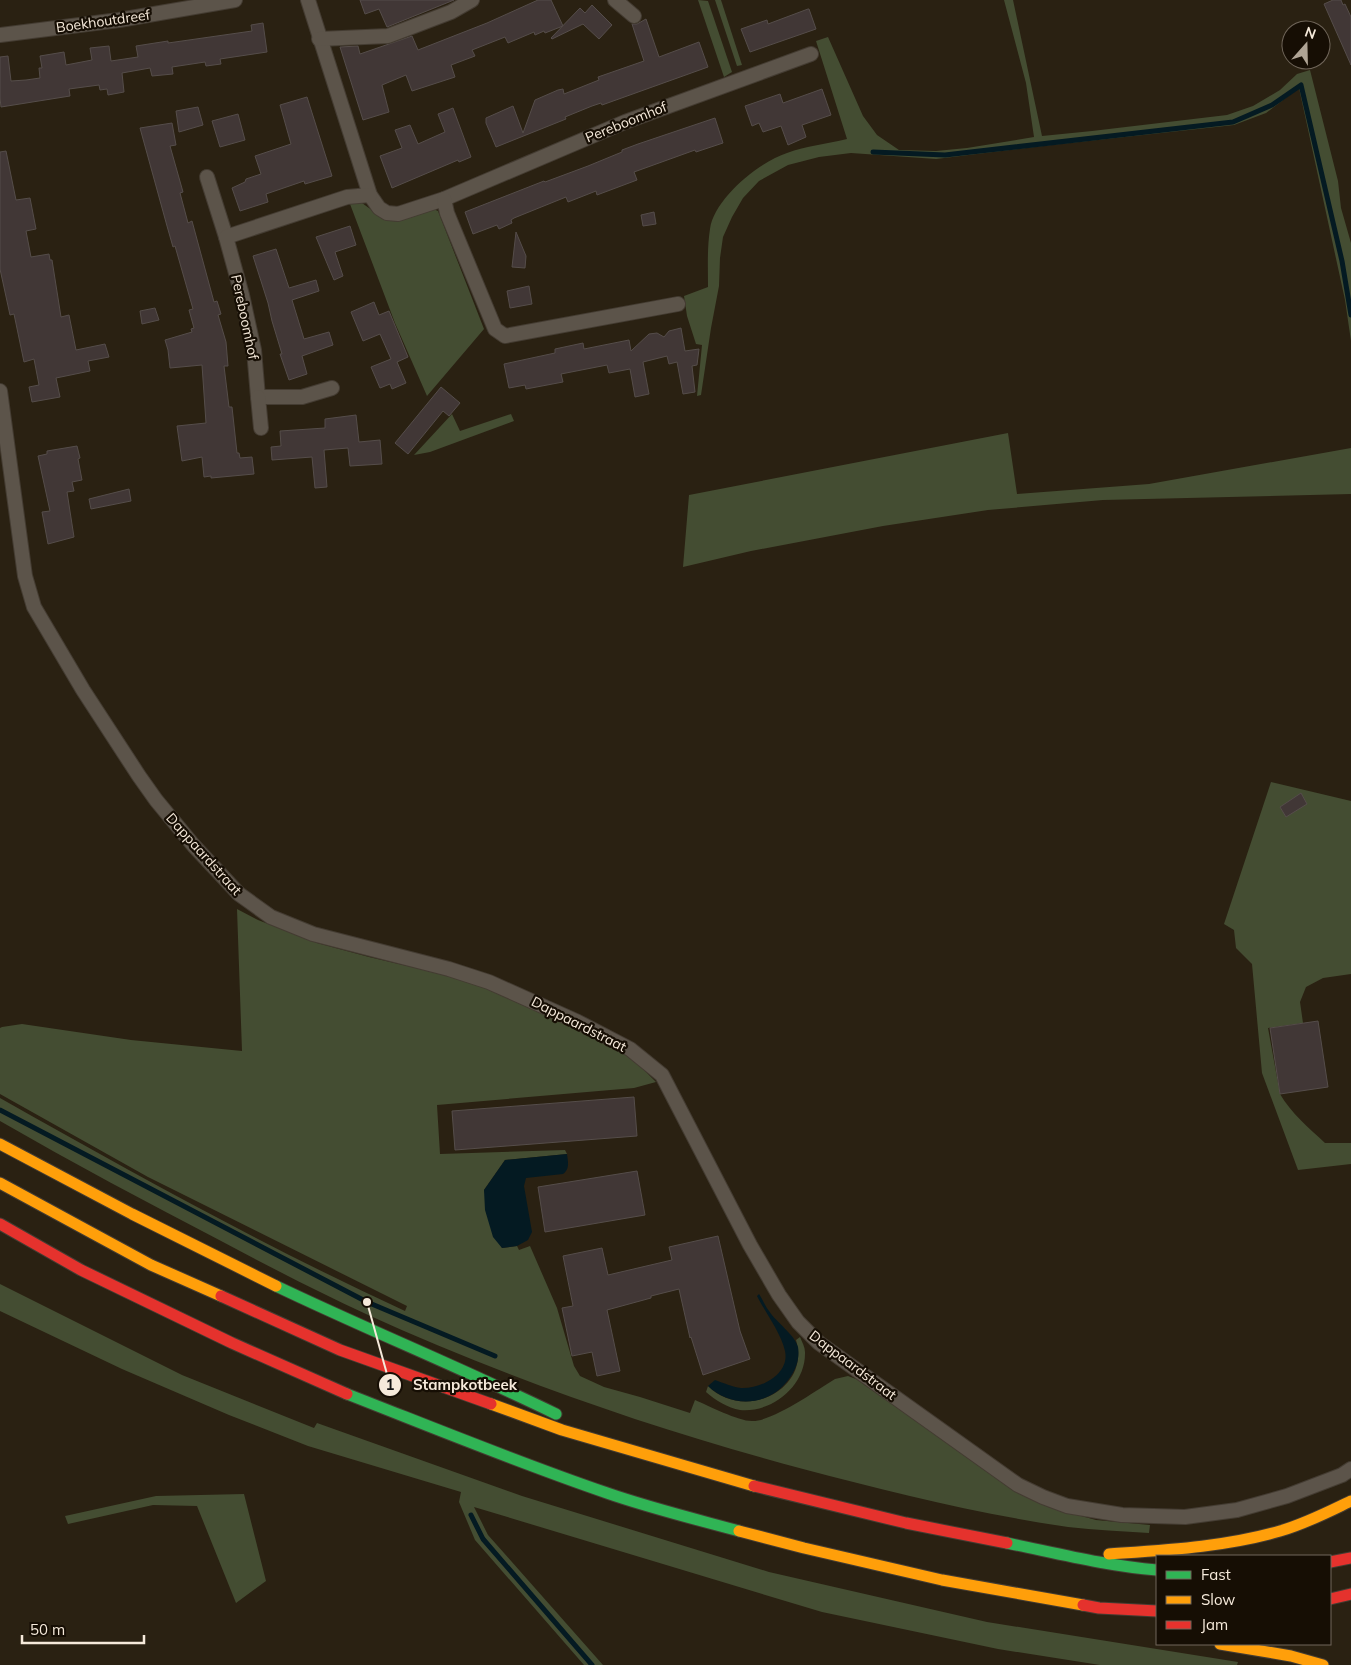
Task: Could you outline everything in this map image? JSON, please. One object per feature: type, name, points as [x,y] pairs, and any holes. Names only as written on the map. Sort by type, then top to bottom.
[{"type":"highway","points":[[0,1144],[138,1218],[354,1323],[522,1397],[625,1449]]},
{"type":"highway","points":[[0,1183],[151,1265],[340,1350],[562,1430],[757,1487],[906,1523],[1074,1557],[1156,1570]]},
{"type":"highway","points":[[0,1224],[81,1270],[232,1343],[331,1387],[607,1493],[668,1512],[804,1548],[942,1580],[1099,1608],[1156,1612]]},
{"type":"highway","points":[[1074,1557],[1208,1546],[1271,1534],[1324,1515],[1351,1501]]},
{"type":"highway","points":[[1331,1562],[1351,1558]]},
{"type":"highway","points":[[1331,1599],[1351,1594]]},
{"type":"highway","points":[[1099,1608],[1141,1621]]},
{"type":"highway","points":[[1226,1645],[1291,1656],[1323,1665]]},
{"type":"street","name":"Boekhoutdreef","points":[[0,35],[119,20],[235,0]]},
{"type":"street","name":"Pereboomhof","points":[[308,0],[370,195],[379,208],[387,213],[398,214],[444,198],[625,122],[811,54]]},
{"type":"street","points":[[319,39],[388,36],[451,12],[472,0]]},
{"type":"street","points":[[615,0],[634,16]]},
{"type":"street","name":"Pereboomhof","points":[[207,177],[242,295],[254,350],[261,428]]},
{"type":"street","points":[[226,237],[346,197],[370,195]]},
{"type":"street","points":[[444,198],[447,213],[495,329],[505,336],[678,304]]},
{"type":"street","points":[[258,397],[302,397],[332,388]]},
{"type":"street","name":"Dappaardstraat","points":[[0,391],[25,576],[34,607],[83,690],[151,792],[194,846],[239,894],[271,917],[313,934],[449,969],[514,992],[578,1022],[630,1050],[662,1075],[750,1245],[779,1295],[798,1322],[819,1343],[1018,1485],[1067,1506],[1122,1515],[1185,1517],[1237,1510],[1287,1496],[1342,1475],[1351,1469]]},
{"type":"green space","points":[[698,0],[708,1],[732,72],[724,77]]},
{"type":"green space","points":[[715,0],[721,0],[742,65],[737,66]]},
{"type":"green space","points":[[1004,0],[1013,0],[1042,136],[1227,115],[1253,106],[1280,90],[1297,74],[1310,70],[1338,181],[1341,208],[1351,243],[1351,341],[1345,300],[1299,88],[1266,113],[1234,125],[936,159],[851,153],[819,157],[788,165],[759,181],[743,198],[723,237],[719,286],[701,395],[697,396],[702,345],[696,344],[687,316],[684,296],[708,287],[708,251],[713,217],[729,194],[751,173],[764,164],[787,153],[847,139],[816,41],[828,37],[863,116],[877,135],[899,150],[936,151],[1034,137],[1026,83]]},
{"type":"green space","points":[[362,203],[382,216],[395,220],[410,217],[431,208],[438,211],[484,329],[427,396],[395,323],[350,204]]},
{"type":"green space","points":[[452,414],[460,431],[511,414],[514,421],[430,452],[414,455]]},
{"type":"green space","points":[[1008,433],[1017,494],[1149,484],[1351,448],[1351,494],[1103,500],[988,510],[883,526],[751,551],[683,567],[689,495]]},
{"type":"green space","points":[[1271,782],[1351,801],[1351,974],[1323,978],[1306,987],[1300,1002],[1303,1023],[1268,1028],[1280,1094],[1284,1101],[1325,1143],[1351,1143],[1351,1164],[1298,1170],[1262,1073],[1252,964],[1236,948],[1234,930],[1224,924]]},
{"type":"green space","points":[[237,909],[258,920],[317,943],[454,977],[495,990],[595,1036],[634,1060],[656,1082],[634,1088],[437,1105],[440,1154],[565,1150],[567,1154],[505,1160],[484,1190],[502,1248],[517,1246],[519,1250],[530,1246],[557,1308],[574,1366],[580,1376],[604,1387],[690,1413],[695,1400],[733,1416],[753,1421],[762,1420],[783,1411],[835,1379],[848,1376],[856,1379],[1015,1490],[1048,1507],[1096,1520],[1150,1525],[1149,1533],[1068,1527],[1001,1516],[902,1494],[803,1469],[691,1437],[527,1381],[419,1337],[330,1297],[139,1198],[0,1121],[0,1098],[251,1235],[405,1311],[407,1306],[148,1177],[0,1094],[0,1028],[2,1027],[22,1024],[131,1040],[242,1051]]},
{"type":"green space","points":[[0,1284],[182,1375],[314,1428],[317,1423],[522,1496],[769,1572],[987,1622],[1238,1662],[1237,1665],[1100,1665],[998,1649],[822,1612],[474,1507],[488,1535],[603,1665],[584,1665],[475,1540],[459,1502],[461,1492],[308,1446],[229,1415],[122,1369],[0,1311]]},
{"type":"green space","points":[[800,1337],[805,1352],[804,1364],[800,1375],[794,1386],[775,1402],[752,1410],[740,1410],[722,1403],[706,1392],[708,1386],[723,1396],[739,1401],[756,1400],[771,1395],[784,1386],[794,1373],[798,1358],[796,1340]]},
{"type":"green space","points":[[244,1494],[266,1581],[236,1603],[197,1506],[153,1505],[68,1524],[65,1516],[156,1496]]},
{"type":"water","points":[[567,1154],[568,1168],[563,1174],[526,1178],[524,1186],[532,1232],[528,1240],[517,1246],[502,1248],[493,1237],[485,1210],[484,1190],[505,1160]]},
{"type":"water","points":[[759,1294],[772,1315],[796,1342],[798,1347],[797,1364],[789,1379],[772,1395],[750,1401],[739,1401],[728,1398],[708,1386],[715,1380],[741,1388],[757,1386],[779,1373],[785,1359],[783,1344],[757,1296]]},
{"type":"building","points":[[360,0],[454,0],[387,27],[379,9],[365,14]]},
{"type":"building","points":[[538,0],[551,0],[563,26],[545,33],[544,31],[535,35],[534,32],[508,43],[505,37],[472,50],[475,56],[451,65],[455,77],[412,91],[406,75],[382,85],[389,112],[363,120],[340,47],[358,46],[360,54],[412,36],[418,50],[487,23]]},
{"type":"building","points":[[1333,0],[1341,0],[1351,17],[1351,65],[1324,4]]},
{"type":"building","points":[[592,5],[612,25],[599,39],[583,24],[551,38],[580,8],[585,13]]},
{"type":"building","points":[[809,9],[816,29],[750,52],[741,29],[767,20],[768,24]]},
{"type":"building","points":[[646,19],[659,57],[699,42],[708,67],[602,105],[601,103],[592,106],[565,117],[566,119],[496,147],[486,123],[486,118],[513,106],[523,133],[535,100],[558,90],[563,89],[564,94],[599,80],[598,77],[644,61],[632,24],[637,24]]},
{"type":"building","points":[[263,23],[267,52],[220,59],[221,64],[206,66],[205,62],[172,67],[173,74],[152,76],[150,68],[122,73],[124,92],[108,95],[107,89],[100,90],[99,85],[69,89],[70,96],[1,107],[0,57],[8,56],[11,81],[26,80],[40,78],[39,68],[42,68],[40,56],[64,52],[66,65],[92,60],[90,48],[109,46],[111,61],[138,57],[136,46],[252,31],[251,25]]},
{"type":"building","points":[[822,89],[831,115],[802,125],[806,137],[788,145],[781,126],[763,132],[759,123],[752,126],[745,106],[780,94],[783,103]]},
{"type":"building","points":[[307,97],[332,176],[305,184],[304,181],[266,194],[268,202],[240,211],[232,188],[245,182],[246,179],[261,174],[255,156],[291,144],[280,105]]},
{"type":"building","points":[[198,107],[203,125],[179,132],[176,111]]},
{"type":"building","points":[[453,108],[471,157],[459,162],[458,160],[392,188],[380,156],[402,148],[395,130],[410,125],[418,144],[445,132],[438,114]]},
{"type":"building","points":[[238,114],[245,140],[220,147],[212,121]]},
{"type":"building","points":[[715,118],[723,143],[696,152],[695,150],[634,172],[637,180],[597,195],[596,191],[568,202],[566,197],[514,218],[511,220],[512,223],[499,229],[497,225],[473,234],[465,212],[588,166],[622,152],[622,150]]},
{"type":"building","points":[[172,123],[176,145],[170,146],[183,192],[180,193],[188,223],[192,221],[214,302],[217,301],[221,314],[218,315],[226,342],[228,366],[224,366],[229,407],[232,407],[237,453],[239,453],[240,458],[252,457],[254,474],[204,477],[202,457],[182,461],[177,426],[206,423],[202,365],[170,368],[165,340],[192,332],[191,329],[194,328],[189,310],[193,309],[175,246],[173,247],[140,128]]},
{"type":"building","points":[[6,151],[16,200],[30,198],[36,229],[26,231],[31,257],[49,254],[50,260],[52,260],[61,317],[69,315],[76,350],[105,344],[109,357],[88,361],[90,371],[56,378],[60,397],[32,402],[29,387],[39,385],[34,359],[24,362],[14,314],[10,315],[0,269],[0,152]]},
{"type":"building","points":[[654,212],[656,224],[643,226],[641,215]]},
{"type":"building","points":[[350,226],[356,245],[335,252],[343,276],[334,280],[316,237]]},
{"type":"building","points":[[516,232],[526,256],[525,268],[512,267]]},
{"type":"building","points":[[276,249],[289,288],[316,280],[319,291],[292,300],[304,339],[329,332],[333,345],[302,356],[307,374],[289,380],[253,256]]},
{"type":"building","points":[[529,286],[532,304],[510,308],[507,291]]},
{"type":"building","points":[[374,302],[379,315],[389,311],[408,357],[397,362],[406,383],[392,389],[390,384],[380,388],[371,367],[391,359],[380,334],[363,341],[351,312]]},
{"type":"building","points":[[155,308],[159,320],[142,324],[140,311]]},
{"type":"building","points":[[681,328],[685,351],[699,349],[697,365],[692,366],[695,392],[683,394],[677,362],[669,364],[667,356],[643,362],[649,394],[635,397],[630,369],[609,373],[607,365],[561,374],[563,382],[526,389],[525,385],[509,388],[504,364],[555,353],[555,349],[583,343],[584,349],[629,340],[631,351],[649,334],[657,333],[664,337],[669,331]]},
{"type":"building","points":[[441,387],[460,403],[449,416],[443,411],[408,454],[395,443]]},
{"type":"building","points":[[356,415],[359,442],[380,440],[382,464],[350,466],[348,448],[324,450],[327,487],[315,488],[312,457],[272,460],[271,447],[281,446],[280,431],[325,428],[325,419]]},
{"type":"building","points":[[77,446],[82,480],[72,482],[74,491],[67,492],[74,537],[48,544],[42,512],[50,511],[38,456],[47,454],[47,451]]},
{"type":"building","points":[[129,489],[131,501],[91,509],[89,499]]},
{"type":"building","points":[[1301,793],[1307,804],[1286,817],[1280,807]]},
{"type":"building","points":[[1318,1021],[1328,1087],[1280,1094],[1270,1028]]},
{"type":"building","points":[[634,1097],[637,1136],[455,1150],[452,1111]]},
{"type":"building","points":[[637,1171],[645,1215],[545,1232],[538,1187]]},
{"type":"building","points":[[718,1236],[740,1331],[750,1359],[703,1375],[690,1338],[679,1289],[607,1310],[620,1371],[597,1376],[592,1352],[572,1356],[562,1308],[573,1306],[563,1256],[602,1248],[608,1275],[672,1260],[669,1247]]},
{"type":"waterway","points":[[873,152],[945,155],[1233,122],[1272,105],[1301,85],[1342,261],[1351,315]]},
{"type":"waterway","points":[[0,1110],[367,1302],[495,1356]]},
{"type":"waterway","points":[[471,1515],[483,1539],[592,1665]]},
{"type":"traffic: fast","points":[[276,1286],[556,1414]]},
{"type":"traffic: fast","points":[[347,1394],[574,1482],[640,1504],[739,1531]]},
{"type":"traffic: fast","points":[[1007,1543],[1100,1562],[1156,1570]]},
{"type":"traffic: slow","points":[[0,1144],[132,1214],[276,1286]]},
{"type":"traffic: slow","points":[[0,1183],[151,1265],[221,1296]]},
{"type":"traffic: slow","points":[[491,1404],[562,1430],[754,1486]]},
{"type":"traffic: slow","points":[[1109,1554],[1195,1547],[1238,1541],[1298,1525],[1351,1501]]},
{"type":"traffic: slow","points":[[739,1531],[942,1580],[1083,1605]]},
{"type":"traffic: slow","points":[[1226,1645],[1291,1656],[1323,1665]]},
{"type":"traffic: jam","points":[[0,1224],[81,1270],[232,1343],[347,1394]]},
{"type":"traffic: jam","points":[[221,1296],[340,1350],[491,1404]]},
{"type":"traffic: jam","points":[[754,1486],[906,1523],[1007,1543]]},
{"type":"traffic: jam","points":[[1331,1562],[1351,1558]]},
{"type":"traffic: jam","points":[[1331,1599],[1351,1594]]},
{"type":"traffic: jam","points":[[1083,1605],[1099,1608],[1156,1611]]},
{"type":"place","name":"Stampkotbeek","points":[[367,1302]]}]
